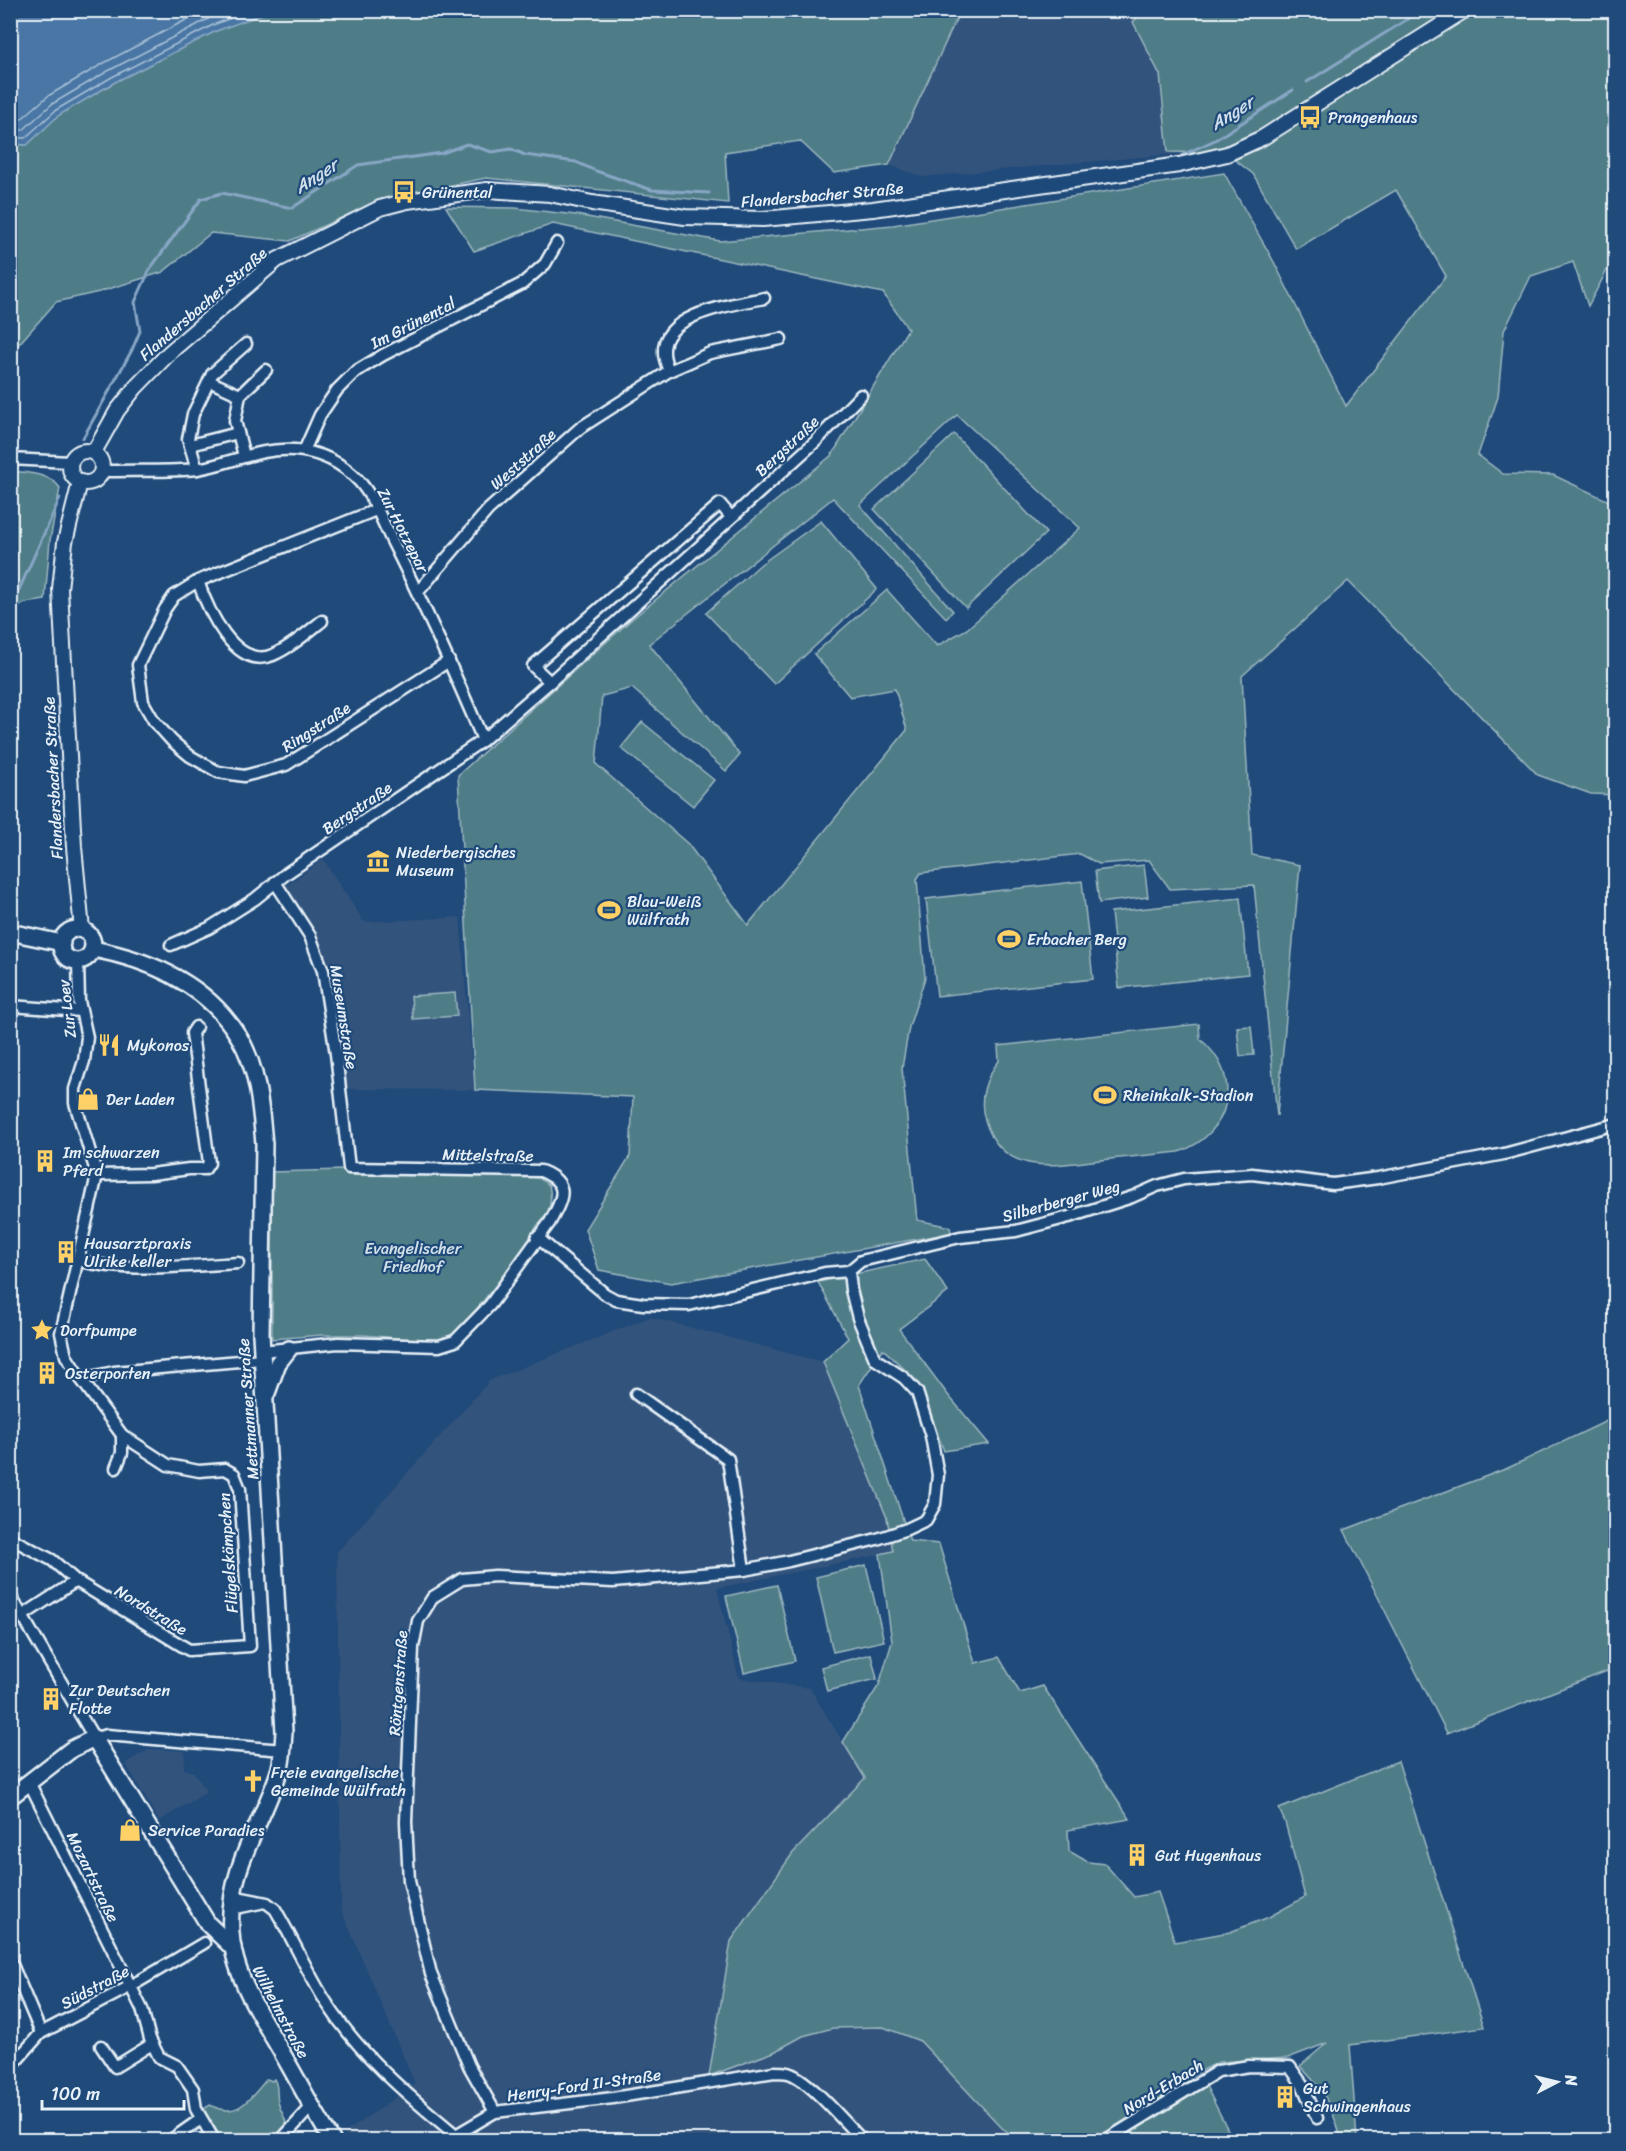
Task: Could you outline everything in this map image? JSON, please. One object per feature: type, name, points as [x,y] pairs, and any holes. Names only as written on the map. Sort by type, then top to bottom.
[{"type":"main road","points":[[76,929],[82,930],[91,937],[93,949],[88,957],[78,961],[68,958],[62,949],[67,933],[76,929]]},
{"type":"main road","points":[[10,932],[62,943]]},
{"type":"main road","name":"Mettmanner Straße","points":[[93,949],[142,961],[178,977],[208,999],[226,1018],[240,1038],[256,1085],[262,1114],[264,1144],[260,1321],[280,1633],[283,1750],[279,1770],[240,1867],[231,1903],[233,1948]]},
{"type":"main road","points":[[265,1399],[278,1363],[289,1349]]},
{"type":"main road","points":[[10,1797],[77,1746],[93,1738]]},
{"type":"main road","name":"Wilhelmstraße","points":[[93,1738],[208,1924],[233,1948],[246,1990],[332,2140]]},
{"type":"main road","points":[[200,1910],[210,1913],[231,1903]]},
{"type":"street","name":"Flandersbacher Straße","points":[[94,452],[117,411],[141,381],[170,352],[277,260],[380,208],[432,196],[487,190],[550,194],[592,203],[685,217],[763,219],[873,209],[1179,165],[1227,154],[1262,138],[1465,10]]},
{"type":"street","name":"Im Grünental","points":[[304,451],[320,415],[337,390],[355,372],[383,355],[522,284],[545,264],[557,243]]},
{"type":"street","points":[[669,371],[663,352],[668,335],[681,322],[706,312],[764,298]]},
{"type":"street","name":"Weststraße","points":[[418,592],[489,510],[580,428],[669,371],[710,353],[781,339]]},
{"type":"street","points":[[197,468],[188,439],[194,414],[212,374],[246,344]]},
{"type":"street","points":[[244,456],[235,421],[240,395],[266,370]]},
{"type":"street","points":[[209,381],[240,395]]},
{"type":"street","name":"Bergstraße","points":[[171,945],[209,928],[255,899],[275,882],[483,740],[815,442],[861,395]]},
{"type":"street","points":[[190,445],[238,433]]},
{"type":"street","points":[[87,450],[94,452],[102,462],[102,470],[94,481],[80,482],[72,476],[70,462],[79,452],[87,450]]},
{"type":"street","name":"Zur Hotzepar","points":[[102,470],[197,468],[278,450],[304,451],[330,459],[351,473],[371,496],[418,592],[483,740]]},
{"type":"street","points":[[10,459],[70,462]]},
{"type":"street","name":"Flandersbacher Straße","points":[[80,482],[65,542],[60,589],[75,869],[82,930]]},
{"type":"street","points":[[550,682],[533,666],[720,504],[731,517]]},
{"type":"street","name":"Ringstraße","points":[[376,510],[198,581],[174,596],[165,609],[138,664],[142,702],[154,721],[190,756],[218,772],[244,776],[286,765],[449,661]]},
{"type":"street","points":[[198,581],[204,599],[219,627],[235,647],[255,657],[270,656],[279,652],[322,621]]},
{"type":"street","name":"Museumstraße","points":[[275,882],[310,936],[323,971],[349,1168]]},
{"type":"street","name":"Zur Loev","points":[[78,961],[81,1011],[85,1020],[87,1037],[84,1061],[75,1089],[76,1112],[98,1175]]},
{"type":"street","points":[[10,1006],[81,1011]]},
{"type":"street","points":[[196,1027],[192,1033],[208,1143],[207,1168],[151,1174],[98,1175],[78,1260],[91,1264],[124,1266],[238,1263]]},
{"type":"street","name":"Silberberger Weg","points":[[537,1237],[605,1294],[616,1300],[643,1304],[689,1305],[825,1273],[849,1271],[861,1261],[960,1237],[1016,1230],[1058,1220],[1184,1179],[1252,1174],[1333,1184],[1378,1178],[1504,1154],[1616,1124]]},
{"type":"street","name":"Mittelstraße","points":[[349,1168],[541,1171],[555,1176],[561,1185],[562,1195],[554,1214],[537,1237]]},
{"type":"street","points":[[81,1379],[114,1372],[262,1355],[338,1343],[439,1346],[455,1341],[490,1305],[537,1237]]},
{"type":"street","name":"Flügelskämpchen","points":[[78,1260],[61,1333],[66,1356],[81,1379],[122,1435],[168,1465],[199,1472],[225,1469],[234,1474],[240,1489],[250,1646]]},
{"type":"street","name":"Röntgenstraße","points":[[495,2112],[470,2066],[431,1974],[409,1881],[407,1810],[413,1647],[418,1621],[433,1597],[462,1579],[477,1576],[613,1582],[744,1570],[877,1539],[926,1520],[935,1504],[938,1475],[931,1436],[917,1392],[904,1378],[875,1359],[858,1318],[849,1271]]},
{"type":"street","points":[[636,1394],[728,1459],[744,1570]]},
{"type":"street","points":[[116,1468],[122,1453],[122,1435]]},
{"type":"street","name":"Nordstraße","points":[[10,1538],[52,1560],[76,1581],[189,1650],[250,1646]]},
{"type":"street","points":[[22,1616],[76,1581]]},
{"type":"street","name":"Wilhelmstraße","points":[[10,1595],[93,1738]]},
{"type":"street","points":[[93,1738],[121,1737],[283,1750]]},
{"type":"street","points":[[105,1757],[110,1744],[121,1737]]},
{"type":"street","name":"Mozartstraße","points":[[29,1782],[142,2008],[152,2044]]},
{"type":"street","name":"Henry-Ford II-Straße","points":[[231,1903],[264,1903],[275,1909],[325,2001],[360,2049],[412,2099],[456,2135],[495,2112],[614,2098],[774,2072],[789,2073],[813,2088],[862,2140]]},
{"type":"street","name":"Südstraße","points":[[10,2068],[41,2033],[130,1986],[204,1943]]},
{"type":"street","points":[[10,1960],[41,2033]]},
{"type":"street","points":[[101,2046],[115,2067],[152,2044],[159,2057],[177,2066],[193,2089],[196,2109],[214,2140]]},
{"type":"street","name":"Nord-Erbach","points":[[1106,2140],[1218,2072],[1249,2066],[1290,2067],[1302,2085],[1317,2118]]},
{"type":"street","points":[[281,2140],[312,2106]]},
{"type":"street","points":[[171,2140],[201,2119]]},
{"type":"shaded area","points":[[960,11],[1442,11],[1218,150],[922,177],[889,165]]},
{"type":"shaded area","points":[[323,859],[364,922],[460,917],[474,1090],[344,1089],[319,947],[286,886]]},
{"type":"shaded area","points":[[650,1317],[823,1362],[887,1518],[893,1552],[717,1588],[739,1678],[810,1688],[865,1778],[793,1853],[709,2076],[774,2052],[803,2036],[833,2028],[883,2027],[920,2041],[1002,2128],[1020,2140],[349,2140],[344,2133],[415,2084],[341,1909],[337,1552],[490,1380]]},
{"type":"shaded area","points":[[150,1749],[185,1751],[184,1769],[194,1772],[207,1792],[159,1821],[125,1763]]},
{"type":"green space","points":[[271,10],[960,11],[889,165],[834,173],[800,141],[725,152],[728,203],[486,178],[383,199],[290,241],[211,233],[163,272],[99,292],[56,302],[11,353],[11,144],[27,145],[59,115],[115,82],[216,31]]},
{"type":"green space","points":[[1145,10],[1615,11],[1615,255],[1588,306],[1573,262],[1531,276],[1504,331],[1498,397],[1478,455],[1503,474],[1553,475],[1615,502],[1615,795],[1591,794],[1538,775],[1348,581],[1242,676],[1252,855],[1300,865],[1277,1116],[1254,885],[1170,889],[1149,860],[1099,864],[1080,854],[921,873],[917,879],[925,978],[909,1027],[902,1068],[917,1220],[950,1227],[951,1233],[671,1283],[599,1270],[585,1229],[630,1156],[633,1097],[475,1090],[458,775],[632,619],[832,455],[908,329],[883,293],[553,224],[474,251],[446,207],[515,208],[576,215],[720,241],[893,225],[1224,173],[1274,262],[1346,406],[1446,276],[1396,190],[1296,249],[1253,174],[1226,153],[1168,152],[1160,75],[1133,22]],"holes":[[[957,415],[1080,528],[967,629],[937,646],[887,590],[814,654],[850,697],[895,689],[907,730],[748,925],[688,844],[596,764],[602,696],[632,688],[726,771],[740,755],[649,644],[833,498],[946,618],[953,611],[860,505]]]},
{"type":"green space","points":[[954,434],[1046,533],[966,608],[874,509]]},
{"type":"green space","points":[[11,471],[31,473],[50,479],[60,488],[50,540],[45,600],[25,603],[11,611]]},
{"type":"green space","points":[[821,521],[877,589],[774,684],[706,613],[761,564]]},
{"type":"green space","points":[[642,722],[714,780],[693,806],[621,748]]},
{"type":"green space","points":[[1144,865],[1148,897],[1099,903],[1095,871]]},
{"type":"green space","name":"Erbacher Berg","points":[[1082,881],[1093,979],[937,996],[926,899]]},
{"type":"green space","name":"Erbacher Berg","points":[[1240,898],[1248,974],[1119,988],[1111,912]]},
{"type":"green space","points":[[455,993],[457,1016],[413,1019],[411,996]]},
{"type":"green space","name":"Rheinkalk-Stadion","points":[[1199,1024],[1200,1039],[1214,1053],[1223,1069],[1227,1086],[1226,1102],[1221,1118],[1211,1132],[1197,1143],[1179,1152],[1049,1165],[1032,1164],[1017,1159],[1004,1151],[993,1139],[985,1120],[982,1104],[984,1088],[999,1061],[998,1046]]},
{"type":"green space","points":[[1251,1026],[1254,1055],[1240,1056],[1237,1027]]},
{"type":"green space","name":"Evangelischer Friedhof","points":[[343,1170],[348,1175],[539,1178],[549,1185],[550,1205],[536,1228],[531,1242],[458,1332],[440,1339],[420,1340],[363,1335],[322,1335],[272,1339],[272,1172]]},
{"type":"green space","points":[[925,1259],[948,1292],[899,1329],[948,1395],[989,1444],[944,1451],[917,1381],[883,1349],[859,1385],[910,1541],[939,1544],[975,1663],[999,1657],[1020,1693],[1043,1686],[1130,1819],[1068,1830],[1069,1851],[1088,1862],[1105,1864],[1134,1897],[1158,1892],[1175,1942],[1230,1932],[1269,1917],[1305,1897],[1285,1822],[1279,1809],[1398,1761],[1484,2027],[1350,2045],[1357,2140],[1341,2140],[1337,2124],[1322,2090],[1300,2066],[1327,2043],[1288,2058],[1219,2062],[1183,2080],[1205,2084],[1233,2140],[1020,2140],[1002,2128],[920,2041],[883,2027],[833,2028],[803,2036],[774,2052],[709,2076],[731,1941],[793,1853],[865,1778],[843,1742],[879,1685],[892,1642],[880,1554],[893,1551],[887,1518],[823,1362],[848,1338],[818,1282]]},
{"type":"green space","points":[[1615,1417],[1615,1668],[1447,1733],[1344,1530],[1508,1468]]},
{"type":"green space","points":[[866,1565],[884,1641],[833,1652],[816,1577]]},
{"type":"green space","points":[[777,1585],[795,1661],[744,1673],[726,1596]]},
{"type":"green space","points":[[871,1654],[877,1679],[827,1691],[821,1667]]},
{"type":"green space","points":[[267,2079],[272,2081],[274,2079],[276,2082],[278,2102],[286,2121],[284,2128],[274,2140],[220,2140],[217,2131],[202,2110],[210,2105],[220,2109],[236,2109],[248,2100]]},
{"type":"water","points":[[10,11],[271,11],[216,31],[115,82],[59,115],[27,145],[11,144]]},
{"type":"waterway","name":"Anger","points":[[1307,82],[1422,10]]},
{"type":"waterway","name":"Anger","points":[[1182,155],[1215,140],[1293,90]]},
{"type":"waterway","name":"Anger","points":[[83,438],[132,350],[140,331],[135,302],[150,269],[201,199],[222,193],[292,208],[358,165],[442,153],[467,144],[492,152],[511,149],[525,155],[576,162],[652,190],[709,193]]},
{"type":"waterway","name":"Anger","points":[[10,610],[60,498]]},
{"type":"place","name":"Prangenhaus","points":[[1310,117]]},
{"type":"place","name":"Grünental","points":[[404,192]]},
{"type":"place","name":"Niederbergisches Museum","points":[[378,861]]},
{"type":"place","name":"Blau-Weiß Wülfrath","points":[[609,910]]},
{"type":"place","name":"Erbacher Berg","points":[[1009,939]]},
{"type":"place","name":"Mykonos","points":[[109,1045]]},
{"type":"place","name":"Rheinkalk-Stadion","points":[[1105,1095]]},
{"type":"place","name":"Der Laden","points":[[88,1099]]},
{"type":"place","name":"Im schwarzen Pferd","points":[[45,1161]]},
{"type":"place","name":"Hausarztpraxis Ulrike keller","points":[[66,1252]]},
{"type":"place","name":"Dorfpumpe","points":[[42,1330]]},
{"type":"place","name":"Osterporten","points":[[47,1373]]},
{"type":"place","name":"Zur Deutschen Flotte","points":[[51,1699]]},
{"type":"place","name":"Freie evangelische Gemeinde Wülfrath","points":[[253,1781]]},
{"type":"place","name":"Service Paradies","points":[[130,1830]]},
{"type":"place","name":"Gut Hugenhaus","points":[[1137,1855]]},
{"type":"place","name":"Gut Schwingenhaus","points":[[1285,2097]]}]
